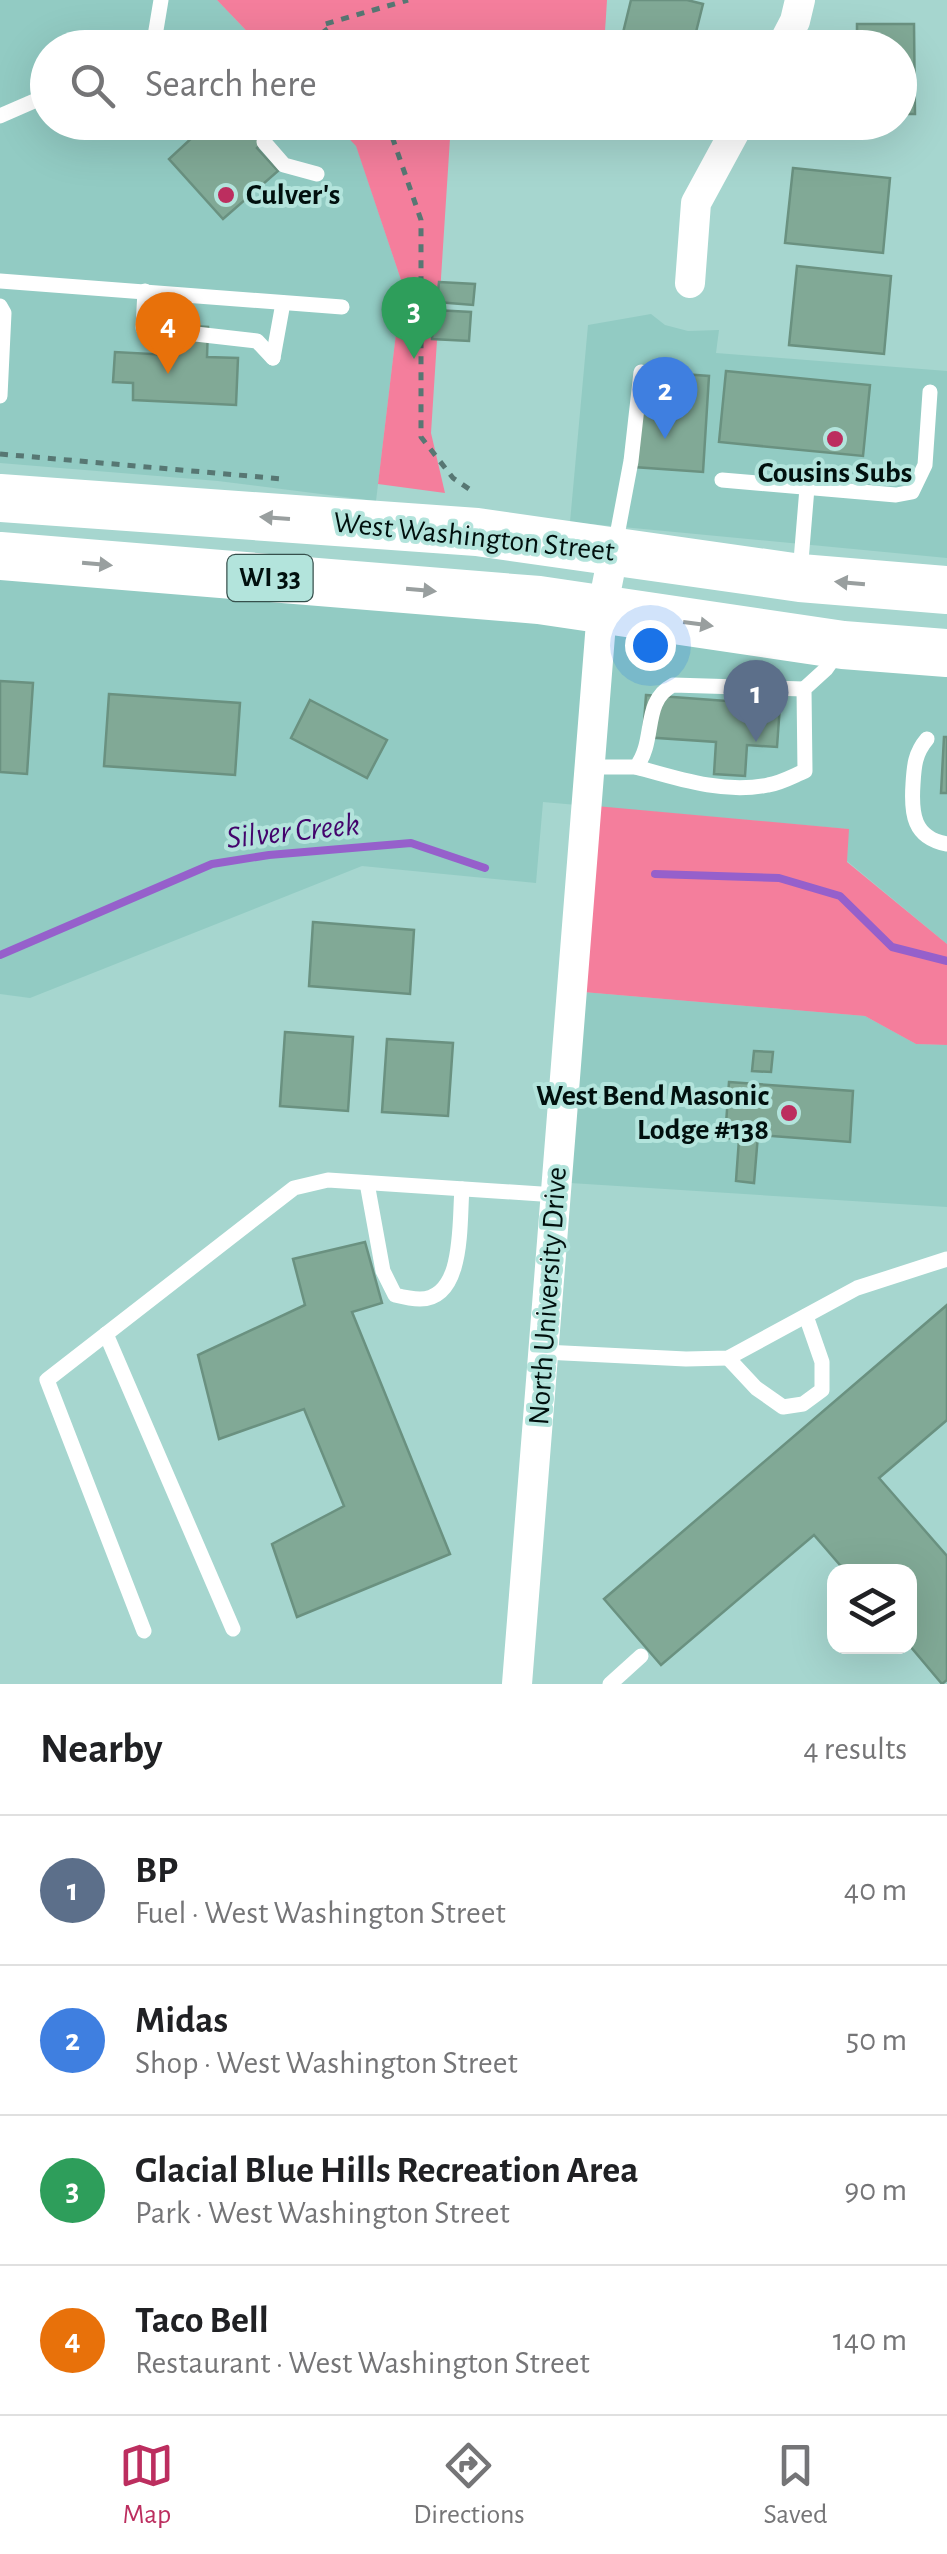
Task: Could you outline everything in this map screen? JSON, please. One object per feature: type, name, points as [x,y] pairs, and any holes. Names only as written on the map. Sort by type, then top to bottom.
[{"type":"main road","name":"West Washington Street","points":[[4,476],[477,532],[800,578],[947,590]]},
{"type":"main road","name":"West Washington Street","points":[[0,556],[539,600],[843,645],[947,653]]},
{"type":"street","points":[[790,30],[800,0]]},
{"type":"street","points":[[690,283],[696,203],[730,140]]},
{"type":"street","name":"North University Drive","points":[[517,1684],[602,610],[614,550]]},
{"type":"lane","points":[[156,30],[161,0]]},
{"type":"lane","points":[[0,116],[30,102]]},
{"type":"lane","points":[[264,142],[284,165],[317,174]]},
{"type":"lane","points":[[0,280],[342,307]]},
{"type":"lane","points":[[146,291],[143,328],[257,341],[273,358],[284,302]]},
{"type":"lane","points":[[0,306],[4,313],[0,396]]},
{"type":"lane","points":[[614,550],[631,461],[641,372]]},
{"type":"lane","points":[[722,480],[896,495],[912,492],[925,465],[930,392]]},
{"type":"lane","points":[[800,578],[808,488]]},
{"type":"lane","points":[[636,768],[646,754],[661,692],[674,685],[804,689],[826,669],[843,645]]},
{"type":"lane","points":[[590,767],[636,768],[693,783],[729,787],[770,785],[805,771],[804,689]]},
{"type":"lane","points":[[926,739],[914,761],[912,818],[920,832],[947,844]]},
{"type":"lane","points":[[144,1631],[47,1380],[294,1188],[328,1180],[556,1195]]},
{"type":"lane","points":[[367,1183],[383,1271],[395,1295],[422,1300],[440,1293],[454,1274],[462,1189]]},
{"type":"lane","points":[[544,1352],[686,1360],[728,1358],[857,1288],[947,1259]]},
{"type":"lane","points":[[728,1358],[756,1388],[783,1407],[803,1404],[822,1390],[822,1362],[806,1316]]},
{"type":"lane","points":[[106,1334],[233,1629]]},
{"type":"lane","points":[[610,1684],[641,1656]]},
{"type":"path","points":[[325,30],[322,25],[408,0]]},
{"type":"path","points":[[393,140],[421,220],[421,437],[453,478],[485,501]]},
{"type":"path","points":[[0,454],[4,476]]},
{"type":"shaded area","points":[[0,0],[217,0],[246,30],[30,30],[30,140],[351,140],[356,145],[402,283],[376,501],[218,481],[0,463]]},
{"type":"shaded area","points":[[217,0],[607,0],[605,30],[246,30]]},
{"type":"shaded area","points":[[350,140],[450,140],[431,433],[445,493],[378,484],[402,283],[356,146]]},
{"type":"shaded area","points":[[651,314],[665,325],[688,331],[719,330],[716,353],[947,371],[947,558],[570,522],[588,325]]},
{"type":"shaded area","points":[[0,574],[528,619],[947,669],[947,944],[847,861],[848,829],[543,802],[536,883],[362,866],[30,998],[0,994]]},
{"type":"shaded area","points":[[596,806],[849,829],[847,862],[947,944],[947,1045],[916,1044],[865,1016],[583,992]]},
{"type":"shaded area","points":[[583,992],[865,1016],[916,1044],[947,1045],[947,1207],[570,1183]]},
{"type":"building","points":[[631,0],[687,0],[703,4],[696,30],[624,30]]},
{"type":"building","points":[[857,24],[914,24],[914,30],[857,30]]},
{"type":"building","name":"Culver's","points":[[190,140],[266,140],[257,148],[278,171],[223,219],[169,159]]},
{"type":"building","points":[[793,168],[890,178],[883,253],[785,243]]},
{"type":"building","points":[[797,266],[891,276],[884,354],[789,345]]},
{"type":"building","points":[[439,282],[475,284],[473,305],[437,302]]},
{"type":"building","points":[[434,310],[471,312],[469,341],[432,339]]},
{"type":"building","points":[[171,325],[208,327],[207,357],[238,358],[236,405],[133,400],[133,383],[113,382],[115,352],[170,355]]},
{"type":"building","points":[[641,371],[709,376],[703,472],[634,467]]},
{"type":"building","points":[[726,371],[870,385],[863,456],[719,442]]},
{"type":"building","points":[[0,681],[33,683],[27,774],[0,772]]},
{"type":"building","points":[[109,694],[240,703],[235,775],[104,766]]},
{"type":"building","points":[[646,695],[780,705],[777,747],[747,745],[745,776],[714,774],[716,742],[643,737]]},
{"type":"building","points":[[310,700],[387,740],[367,778],[291,738]]},
{"type":"building","points":[[944,737],[947,793],[941,793]]},
{"type":"building","points":[[313,922],[414,930],[410,994],[309,986]]},
{"type":"building","points":[[285,1032],[353,1037],[348,1111],[280,1106]]},
{"type":"building","points":[[387,1039],[453,1043],[448,1116],[382,1112]]},
{"type":"building","points":[[754,1051],[773,1052],[771,1072],[752,1071]]},
{"type":"building","name":"West Bend Masonic Lodge #138","points":[[729,1082],[853,1091],[850,1142],[758,1135],[754,1183],[736,1181],[739,1139],[725,1138]]},
{"type":"building","points":[[365,1242],[382,1303],[352,1312],[450,1554],[297,1617],[272,1544],[344,1506],[304,1409],[219,1439],[198,1355],[305,1305],[293,1259]]},
{"type":"building","points":[[947,1305],[947,1420],[879,1478],[947,1556],[947,1680],[942,1684],[917,1654],[917,1564],[839,1564],[814,1535],[661,1665],[604,1599]]},
{"type":"waterway","name":"Silver Creek","points":[[0,955],[212,864],[411,843],[485,868]]},
{"type":"waterway","name":"Silver Creek","points":[[655,874],[779,878],[840,896],[892,947],[947,961]]},
{"type":"place","name":"Culver's","points":[[226,195]]},
{"type":"place","name":"Glacial Blue Hills Recreation Area","points":[[414,359]]},
{"type":"place","name":"Taco Bell","points":[[168,374]]},
{"type":"place","name":"Midas","points":[[665,439]]},
{"type":"place","name":"Cousins Subs","points":[[835,439]]},
{"type":"place","name":"BP","points":[[756,742]]},
{"type":"place","name":"West Bend Masonic Lodge #138","points":[[789,1113]]}]
